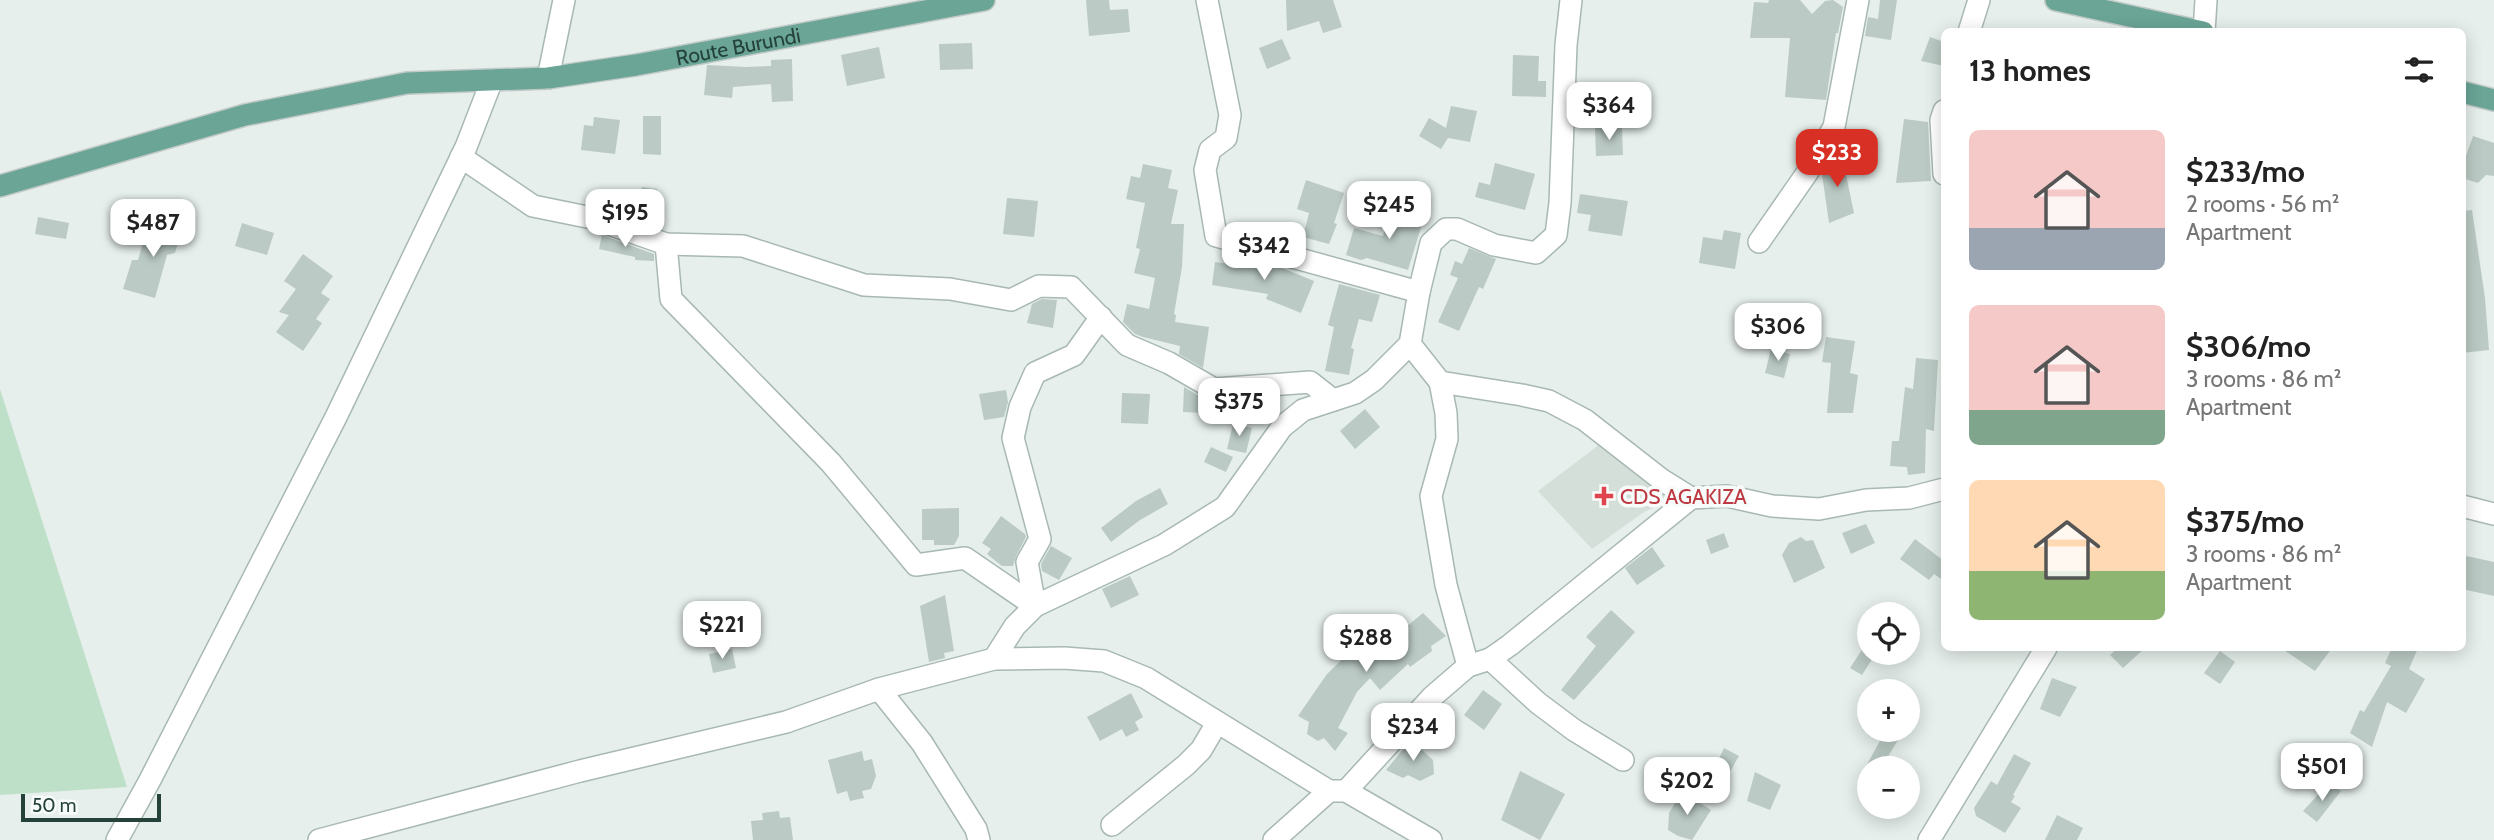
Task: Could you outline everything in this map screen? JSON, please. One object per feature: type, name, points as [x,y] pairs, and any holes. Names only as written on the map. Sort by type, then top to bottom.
[{"type":"main road","name":"Route Burundi","points":[[0,186],[245,115],[407,83],[548,78],[636,65],[984,0]]},
{"type":"main road","points":[[2056,0],[2185,28]]},
{"type":"main road","points":[[2466,93],[2494,100]]},
{"type":"street","points":[[548,78],[564,0]]},
{"type":"street","points":[[1207,0],[1230,115],[1226,138],[1210,150],[1205,170],[1216,236],[1419,292]]},
{"type":"street","points":[[994,659],[1014,625],[1035,606],[1164,545],[1225,507],[1282,427],[1303,410],[1355,393],[1374,380],[1410,344],[1431,243],[1446,229],[1457,229],[1494,245],[1536,253],[1556,235],[1560,203],[1566,45],[1571,0]]},
{"type":"street","points":[[1759,242],[1807,173],[1834,127],[1858,0]]},
{"type":"street","points":[[1970,28],[1979,0]]},
{"type":"street","points":[[2203,28],[2206,0]]},
{"type":"street","points":[[117,840],[336,417],[461,158],[492,80]]},
{"type":"street","points":[[461,158],[533,206],[592,218],[666,244],[743,246],[864,285],[950,289],[1011,300],[1039,286],[1071,287],[1128,345],[1169,363],[1214,389],[1310,382],[1333,400]]},
{"type":"street","points":[[666,244],[671,299],[831,463],[916,565],[965,558],[1035,606]]},
{"type":"street","points":[[1035,606],[1027,562],[1041,539],[1013,438],[1020,407],[1035,373],[1074,355],[1101,317]]},
{"type":"street","points":[[1410,344],[1440,382],[1446,413],[1447,439],[1431,496],[1446,584],[1468,666]]},
{"type":"street","points":[[1440,382],[1549,401],[1585,420],[1662,480],[1691,498],[1727,496],[1772,506],[1819,509],[1866,500],[1909,498],[1941,490]]},
{"type":"street","points":[[1274,840],[1337,791],[1432,697],[1468,666],[1490,659],[1510,645],[1691,498]]},
{"type":"street","points":[[2466,507],[2494,514]]},
{"type":"street","points":[[1929,840],[2044,651]]},
{"type":"street","points":[[319,840],[580,771],[786,722],[879,689],[994,659],[1064,658],[1104,661],[1146,678],[1217,723],[1431,840]]},
{"type":"street","points":[[1490,659],[1538,704],[1623,760]]},
{"type":"street","points":[[879,689],[922,743],[976,830],[979,840]]},
{"type":"street","points":[[1112,825],[1186,765],[1201,750],[1217,723]]},
{"type":"shaded area","name":"CDS AGAKIZA","points":[[1608,438],[1662,480],[1667,501],[1644,512],[1592,549],[1538,491]]},
{"type":"green space","points":[[0,389],[127,787],[0,795]]},
{"type":"building","points":[[1086,0],[1109,0],[1110,10],[1128,9],[1130,32],[1089,36]]},
{"type":"building","points":[[1286,0],[1333,0],[1342,27],[1323,33],[1319,21],[1287,31]]},
{"type":"building","points":[[1769,0],[1800,0],[1812,14],[1825,1],[1833,0],[1843,7],[1836,33],[1826,100],[1785,97],[1790,38],[1750,38],[1754,2],[1768,3]]},
{"type":"building","points":[[1880,0],[1897,0],[1891,40],[1865,36],[1868,17],[1878,19]]},
{"type":"building","points":[[1930,37],[1941,41],[1941,65],[1921,61]]},
{"type":"building","points":[[1282,39],[1291,59],[1267,69],[1259,48]]},
{"type":"building","points":[[972,43],[973,69],[940,70],[939,44]]},
{"type":"building","points":[[879,47],[885,78],[847,86],[841,55]]},
{"type":"building","points":[[1513,55],[1539,56],[1538,81],[1546,81],[1546,97],[1512,96]]},
{"type":"building","points":[[792,59],[793,101],[772,102],[771,84],[733,87],[732,98],[704,95],[707,65],[771,66],[771,60]]},
{"type":"building","points":[[1451,106],[1477,111],[1470,142],[1448,138],[1441,149],[1419,136],[1429,118],[1446,128]]},
{"type":"building","points":[[643,116],[661,116],[661,155],[643,154]]},
{"type":"building","points":[[594,117],[620,120],[615,154],[581,150],[584,125],[593,126]]},
{"type":"building","points":[[1904,119],[1928,122],[1931,181],[1896,183]]},
{"type":"building","points":[[1622,127],[1623,155],[1596,156],[1595,128]]},
{"type":"building","points":[[2473,136],[2494,143],[2494,176],[2486,175],[2478,183],[2466,179],[2466,156]]},
{"type":"building","points":[[1835,151],[1841,151],[1854,213],[1829,223],[1822,174]]},
{"type":"building","points":[[1495,163],[1535,174],[1525,210],[1475,197],[1479,182],[1490,185]]},
{"type":"building","points":[[1143,164],[1172,170],[1168,188],[1178,190],[1171,224],[1184,224],[1175,322],[1209,327],[1203,368],[1179,354],[1180,346],[1135,334],[1123,322],[1127,304],[1149,309],[1155,278],[1134,273],[1140,249],[1136,248],[1145,203],[1126,199],[1131,176],[1140,178]]},
{"type":"building","points":[[1306,180],[1344,193],[1329,244],[1303,237],[1309,213],[1297,209]]},
{"type":"building","points":[[642,187],[657,189],[654,214],[639,212]]},
{"type":"building","points":[[1580,194],[1628,201],[1622,236],[1588,231],[1591,215],[1577,213]]},
{"type":"building","points":[[1007,198],[1038,201],[1034,237],[1003,234]]},
{"type":"building","points":[[1400,208],[1420,213],[1417,223],[1422,224],[1408,270],[1346,255],[1354,228],[1383,236],[1389,216],[1397,218]]},
{"type":"building","points":[[2472,210],[2485,298],[2489,350],[2466,353],[2466,211]]},
{"type":"building","points":[[38,217],[69,223],[66,239],[35,234]]},
{"type":"building","points":[[157,218],[183,226],[175,253],[167,255],[155,298],[123,289],[132,260],[138,260],[144,240],[150,242]]},
{"type":"building","points":[[242,223],[274,233],[267,255],[235,246]]},
{"type":"building","points":[[1724,230],[1741,233],[1735,269],[1699,263],[1703,237],[1722,240]]},
{"type":"building","points":[[602,235],[654,254],[654,261],[635,260],[635,257],[599,249]]},
{"type":"building","points":[[1469,248],[1496,259],[1483,289],[1479,287],[1459,331],[1438,322],[1458,278],[1450,275],[1455,261],[1462,264]]},
{"type":"building","points":[[303,254],[333,276],[321,293],[330,299],[316,319],[322,323],[303,351],[276,332],[289,315],[279,312],[296,289],[284,281]]},
{"type":"building","points":[[1233,255],[1282,268],[1314,281],[1301,313],[1266,299],[1268,294],[1212,285],[1215,262],[1231,264]]},
{"type":"building","points":[[1339,284],[1380,295],[1372,322],[1359,319],[1351,348],[1354,349],[1349,375],[1325,371],[1334,327],[1328,325]]},
{"type":"building","points":[[1042,299],[1057,300],[1053,328],[1027,323],[1032,304]]},
{"type":"building","points":[[1826,337],[1855,341],[1850,373],[1858,375],[1853,413],[1827,413],[1831,363],[1822,362]]},
{"type":"building","points":[[1771,349],[1790,354],[1784,378],[1765,373]]},
{"type":"building","points":[[1916,358],[1938,360],[1934,431],[1926,429],[1925,473],[1908,475],[1907,467],[1890,466],[1892,441],[1899,441],[1905,387],[1913,389]]},
{"type":"building","points":[[1184,387],[1201,397],[1201,413],[1183,412]]},
{"type":"building","points":[[1006,390],[1008,402],[1004,417],[984,420],[979,394]]},
{"type":"building","points":[[1122,393],[1150,394],[1148,424],[1121,423]]},
{"type":"building","points":[[1242,401],[1270,402],[1270,420],[1241,419]]},
{"type":"building","points":[[1365,409],[1380,427],[1355,449],[1340,431]]},
{"type":"building","points":[[1233,424],[1252,428],[1246,453],[1227,449]]},
{"type":"building","points":[[1211,447],[1233,457],[1226,472],[1204,462]]},
{"type":"building","points":[[1160,488],[1168,504],[1140,520],[1111,542],[1101,528],[1136,501]]},
{"type":"building","points":[[959,508],[959,536],[954,545],[934,545],[934,540],[922,540],[922,509]]},
{"type":"building","points":[[1001,516],[1026,537],[1013,566],[1002,566],[987,554],[991,549],[982,543]]},
{"type":"building","points":[[1866,524],[1875,543],[1851,554],[1842,533]]},
{"type":"building","points":[[1724,533],[1729,547],[1711,554],[1706,540]]},
{"type":"building","points":[[1801,537],[1806,541],[1813,540],[1825,568],[1794,583],[1782,555],[1789,543]]},
{"type":"building","points":[[1915,539],[1941,559],[1941,579],[1934,574],[1929,580],[1900,559]]},
{"type":"building","points":[[1051,546],[1072,558],[1059,580],[1042,571],[1041,564]]},
{"type":"building","points":[[1652,547],[1665,566],[1637,585],[1625,568]]},
{"type":"building","points":[[2466,556],[2494,562],[2494,596],[2466,590]]},
{"type":"building","points":[[1130,576],[1139,595],[1111,608],[1102,589]]},
{"type":"building","points":[[945,595],[954,651],[944,653],[945,658],[929,662],[920,606]]},
{"type":"building","points":[[1611,610],[1635,632],[1574,700],[1561,690],[1596,646],[1586,637]]},
{"type":"building","points":[[1423,613],[1446,636],[1431,646],[1432,651],[1410,667],[1408,664],[1380,690],[1370,678],[1357,692],[1338,728],[1348,733],[1335,751],[1324,738],[1318,741],[1307,734],[1309,722],[1298,716],[1327,674],[1354,648],[1349,643],[1378,620],[1388,642]]},
{"type":"building","points":[[732,649],[736,668],[713,673],[709,654]]},
{"type":"building","points":[[2115,651],[2142,651],[2123,668],[2110,655]]},
{"type":"building","points":[[2220,651],[2235,662],[2220,684],[2204,673]]},
{"type":"building","points":[[2285,651],[2330,651],[2315,671]]},
{"type":"building","points":[[2391,651],[2417,651],[2409,669],[2425,679],[2406,713],[2387,702],[2372,747],[2350,733],[2360,710],[2364,712],[2391,666],[2385,663]]},
{"type":"building","points":[[1857,657],[1857,665],[1868,665],[1862,675],[1850,668]]},
{"type":"building","points":[[2052,678],[2077,687],[2060,717],[2040,709]]},
{"type":"building","points":[[1483,690],[1502,704],[1484,730],[1464,715]]},
{"type":"building","points":[[1131,693],[1143,717],[1135,722],[1139,730],[1126,737],[1122,729],[1100,741],[1087,717]]},
{"type":"building","points":[[1411,740],[1433,760],[1434,774],[1420,781],[1408,775],[1403,778],[1386,770]]},
{"type":"building","points":[[1879,742],[1897,742],[1888,756],[1872,756]]},
{"type":"building","points":[[1724,748],[1739,756],[1727,777],[1714,769]]},
{"type":"building","points":[[862,751],[864,761],[872,759],[876,776],[871,789],[862,791],[864,798],[850,801],[847,791],[837,794],[828,760]]},
{"type":"building","points":[[2014,754],[2031,763],[2011,802],[2021,808],[2005,833],[1976,816],[1974,808],[1991,781],[1997,785]]},
{"type":"building","points":[[1520,771],[1565,794],[1540,840],[1501,820]]},
{"type":"building","points":[[1755,772],[1781,785],[1770,810],[1747,801]]},
{"type":"building","points":[[2328,784],[2341,791],[2317,822],[2303,811]]},
{"type":"building","points":[[1689,796],[1711,810],[1692,840],[1668,830],[1669,813],[1678,798]]},
{"type":"building","points":[[779,811],[780,818],[790,817],[793,840],[753,840],[751,821],[763,820],[762,813]]},
{"type":"building","points":[[2057,815],[2083,828],[2077,840],[2045,840]]},
{"type":"place","name":"CDS AGAKIZA","points":[[1604,496]]}]
